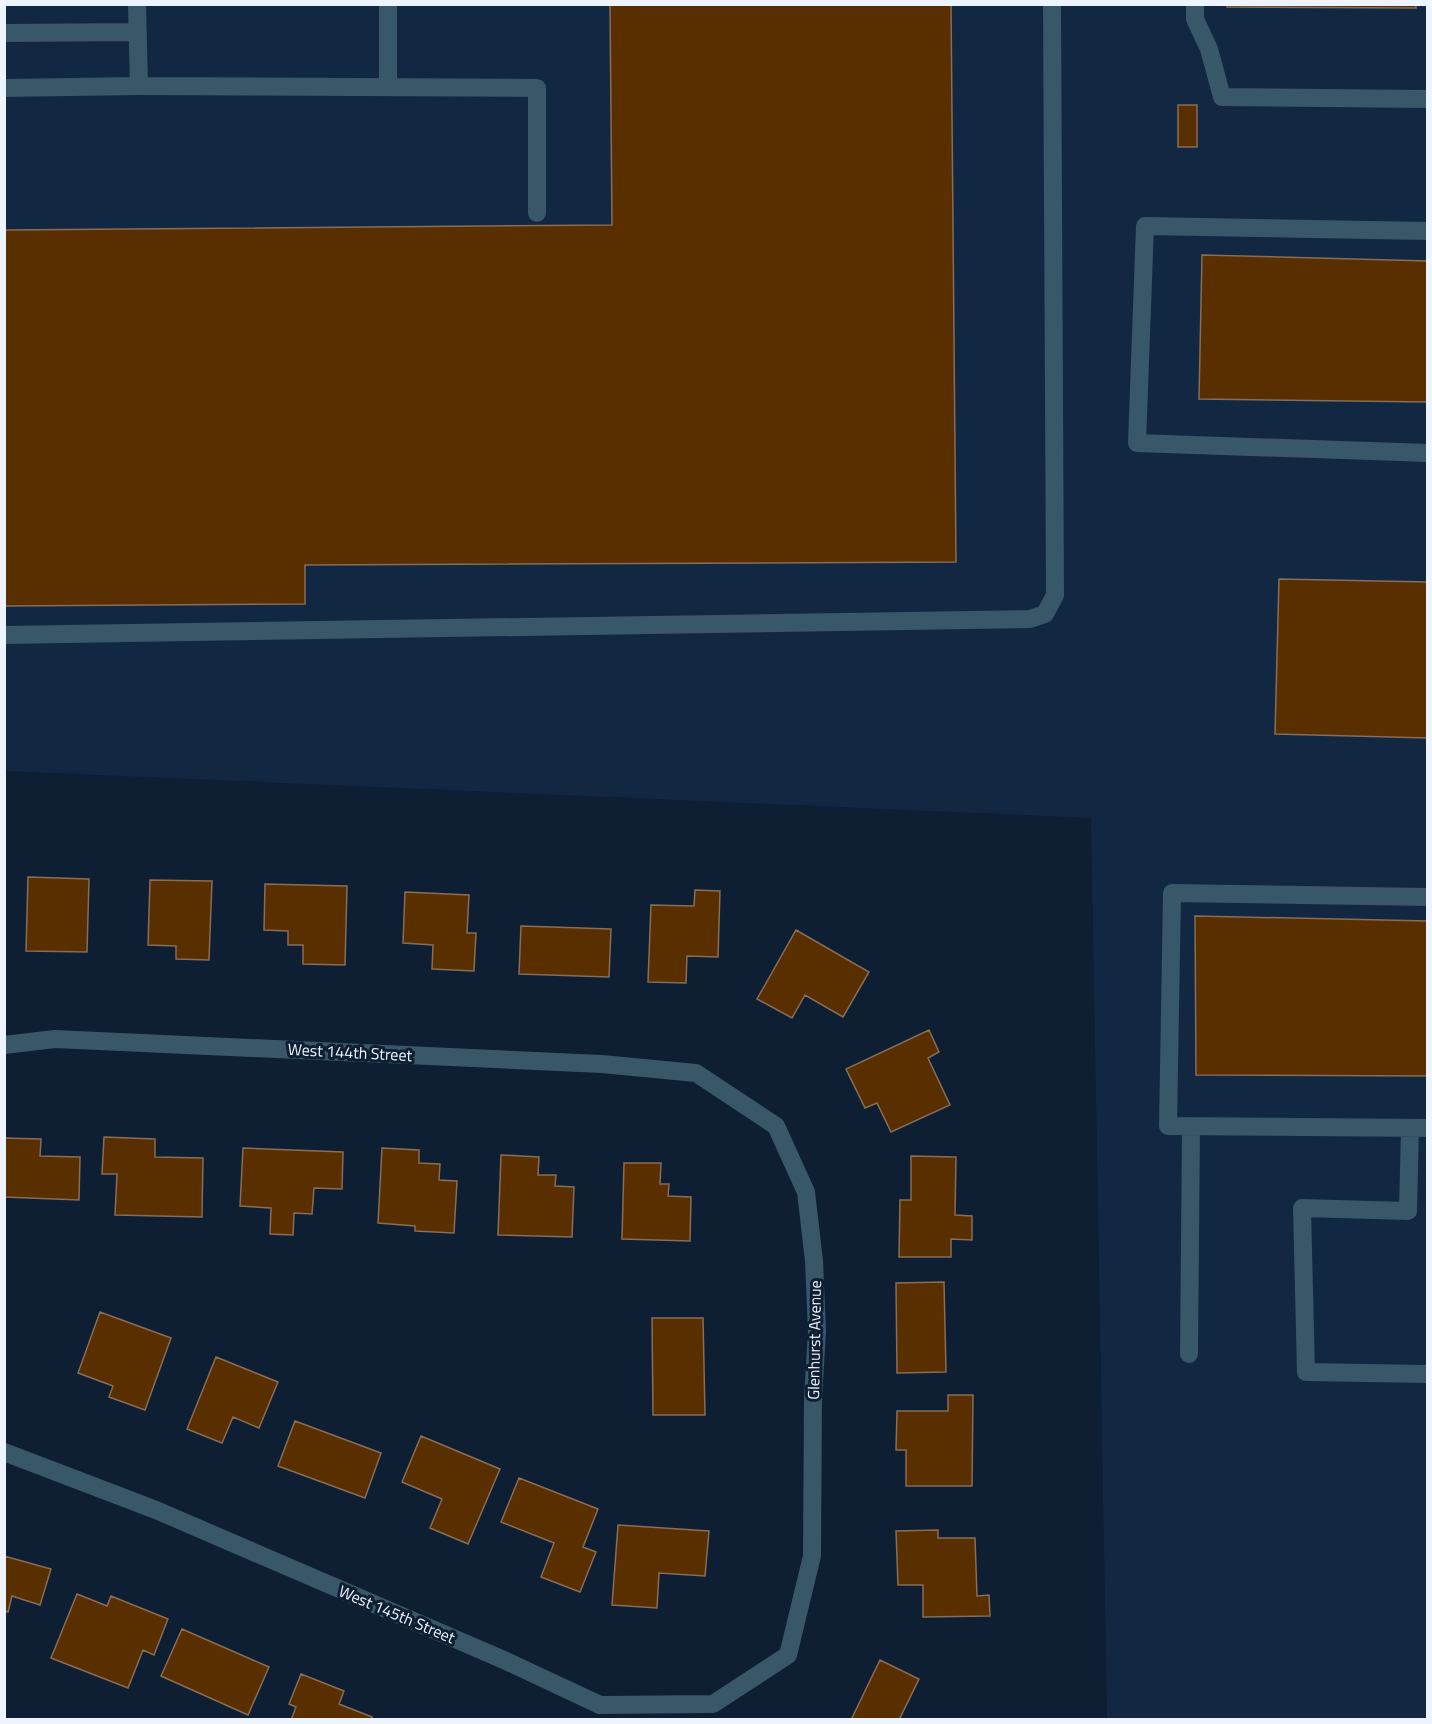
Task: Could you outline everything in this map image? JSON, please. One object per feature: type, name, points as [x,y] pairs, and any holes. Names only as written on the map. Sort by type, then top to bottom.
[{"type":"street","points":[[137,4],[139,86]]},
{"type":"street","points":[[388,4],[388,87]]},
{"type":"street","points":[[4,635],[1018,620],[1045,614],[1055,595],[1052,4]]},
{"type":"street","points":[[1195,4],[1195,20],[1209,49],[1222,97],[1428,99]]},
{"type":"street","points":[[4,33],[138,32]]},
{"type":"street","points":[[4,88],[139,86],[537,88],[537,213]]},
{"type":"street","points":[[1428,231],[1145,226],[1137,443],[1428,453]]},
{"type":"street","points":[[1428,897],[1172,893],[1168,1126],[1419,1128],[1408,1211],[1302,1208],[1306,1372],[1428,1374]]},
{"type":"street","name":"West 144th Street","points":[[4,1045],[67,1040],[602,1064],[696,1073]]},
{"type":"street","name":"Glenhurst Avenue","points":[[696,1073],[776,1126],[806,1192],[814,1261],[817,1330],[813,1398],[812,1556],[788,1655]]},
{"type":"street","points":[[1189,1354],[1191,1126]]},
{"type":"street","name":"West 145th Street","points":[[4,1452],[156,1510],[504,1660],[600,1705],[713,1704],[788,1655]]},
{"type":"shaded area","points":[[5,5],[1427,5],[1427,1719],[1107,1719],[1091,818],[5,771]]},
{"type":"building","points":[[610,4],[951,4],[956,562],[305,565],[305,604],[4,606],[4,230],[612,225]]},
{"type":"building","points":[[1227,4],[1416,4],[1416,8],[1227,7]]},
{"type":"building","points":[[1178,105],[1197,105],[1197,147],[1178,147]]},
{"type":"building","points":[[1202,255],[1428,261],[1428,402],[1199,399]]},
{"type":"building","points":[[1279,579],[1428,582],[1428,738],[1275,734]]},
{"type":"building","points":[[28,877],[89,879],[87,952],[26,951]]},
{"type":"building","points":[[150,880],[212,881],[209,960],[176,959],[176,946],[148,945]]},
{"type":"building","points":[[265,884],[347,886],[345,965],[303,964],[303,945],[288,945],[288,931],[264,930]]},
{"type":"building","points":[[695,890],[720,891],[718,957],[687,956],[686,983],[648,982],[651,905],[694,906]]},
{"type":"building","points":[[405,892],[469,895],[467,933],[476,933],[474,971],[432,969],[433,945],[403,943]]},
{"type":"building","points":[[1195,916],[1428,921],[1428,1076],[1196,1075]]},
{"type":"building","points":[[521,926],[611,929],[609,977],[519,974]]},
{"type":"building","points":[[796,930],[869,972],[843,1017],[805,995],[792,1018],[757,999]]},
{"type":"building","points":[[929,1030],[939,1052],[928,1058],[950,1105],[891,1132],[877,1103],[865,1108],[846,1069]]},
{"type":"building","points":[[104,1137],[155,1139],[155,1157],[203,1158],[202,1217],[115,1215],[117,1174],[102,1174]]},
{"type":"building","points":[[4,1138],[41,1139],[40,1156],[80,1157],[79,1200],[4,1197]]},
{"type":"building","points":[[243,1148],[343,1152],[342,1189],[314,1188],[312,1214],[294,1213],[293,1235],[270,1234],[271,1208],[240,1206]]},
{"type":"building","points":[[382,1148],[419,1150],[419,1163],[440,1164],[439,1180],[457,1181],[454,1233],[415,1231],[415,1226],[378,1223]]},
{"type":"building","points":[[501,1155],[539,1157],[538,1175],[556,1175],[555,1186],[574,1187],[572,1237],[498,1235]]},
{"type":"building","points":[[911,1156],[956,1157],[955,1215],[972,1216],[972,1240],[951,1239],[951,1257],[899,1257],[900,1200],[911,1200]]},
{"type":"building","points":[[624,1163],[661,1163],[660,1184],[669,1184],[668,1196],[691,1197],[690,1241],[622,1239]]},
{"type":"building","points":[[944,1282],[946,1372],[897,1373],[896,1283]]},
{"type":"building","points":[[100,1312],[171,1338],[145,1410],[109,1397],[113,1386],[78,1373]]},
{"type":"building","points":[[652,1318],[703,1318],[705,1415],[653,1415]]},
{"type":"building","points":[[216,1357],[278,1382],[259,1428],[233,1417],[222,1443],[187,1429]]},
{"type":"building","points":[[948,1395],[973,1395],[972,1486],[906,1486],[906,1450],[896,1450],[897,1411],[948,1411]]},
{"type":"building","points":[[295,1421],[381,1453],[365,1498],[278,1466]]},
{"type":"building","points":[[421,1436],[500,1469],[468,1544],[430,1528],[442,1499],[402,1482]]},
{"type":"building","points":[[519,1478],[598,1509],[583,1547],[596,1552],[580,1592],[541,1577],[554,1543],[501,1522]]},
{"type":"building","points":[[618,1525],[709,1531],[705,1576],[659,1573],[657,1608],[612,1605]]},
{"type":"building","points":[[938,1530],[938,1538],[975,1538],[977,1596],[989,1595],[990,1616],[923,1617],[923,1585],[898,1585],[896,1531]]},
{"type":"building","points":[[4,1556],[51,1569],[40,1605],[12,1596],[8,1612],[4,1611]]},
{"type":"building","points":[[77,1594],[107,1606],[111,1596],[168,1619],[154,1655],[143,1650],[128,1688],[51,1658]]},
{"type":"building","points":[[182,1629],[269,1667],[248,1715],[161,1676]]},
{"type":"building","points":[[880,1660],[919,1679],[899,1720],[851,1720]]},
{"type":"building","points":[[301,1674],[344,1691],[339,1704],[372,1717],[371,1720],[291,1720],[296,1707],[289,1704]]}]
